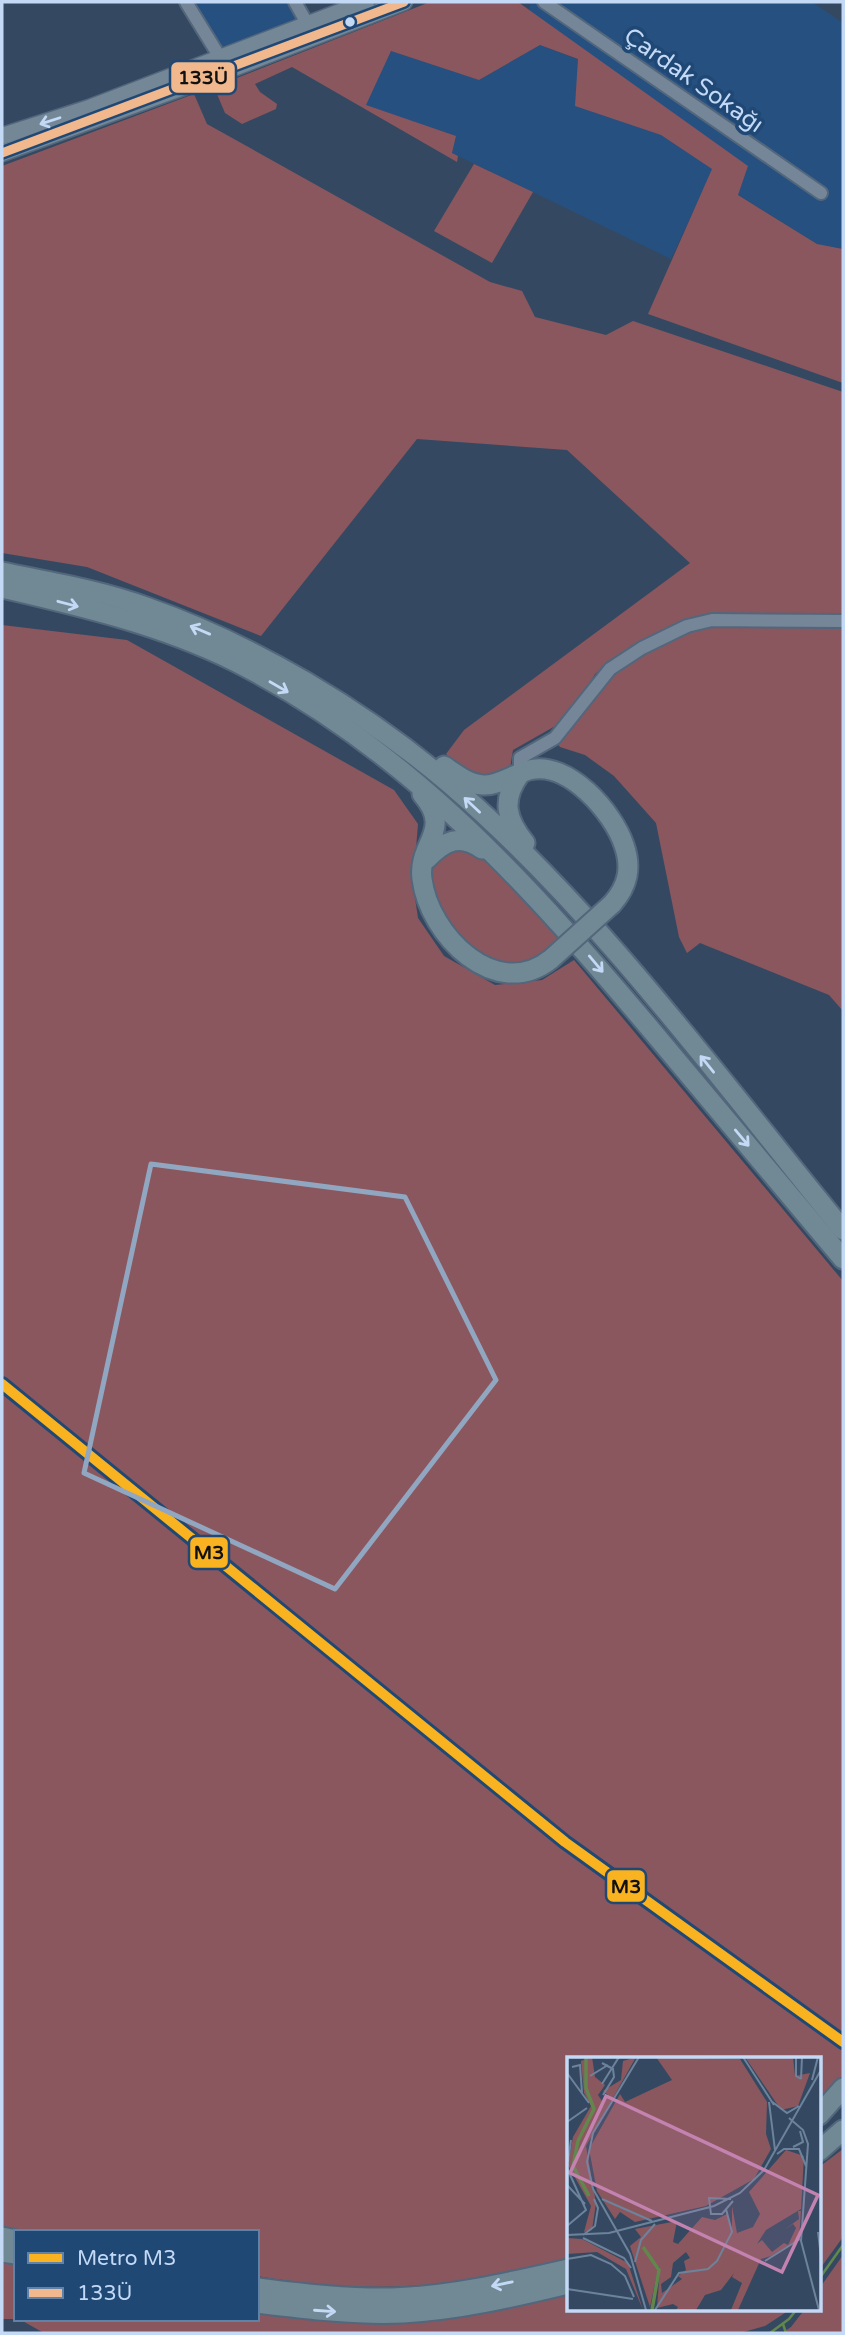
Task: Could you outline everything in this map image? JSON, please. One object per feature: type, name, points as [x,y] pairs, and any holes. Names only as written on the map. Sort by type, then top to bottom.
[{"type":"highway","points":[[2,572],[78,587],[146,607],[238,646],[312,686],[472,783],[487,786],[520,774],[542,770],[566,778],[594,798],[611,818],[625,848],[629,872],[625,888],[612,904],[536,970],[510,975],[492,970],[465,953],[443,930],[428,903],[421,876],[435,834],[434,813],[428,800],[394,762]]},
{"type":"highway","points":[[2,587],[120,617],[234,661],[313,707],[394,762],[457,817],[534,894],[843,1259]]},
{"type":"highway","points":[[312,686],[449,783],[523,853],[601,936]]},
{"type":"highway","points":[[520,774],[507,798],[510,822],[843,1230]]},
{"type":"highway","points":[[424,862],[445,843],[465,839],[481,848],[534,894]]},
{"type":"highway","points":[[820,2114],[843,2088]]},
{"type":"highway","points":[[820,2143],[843,2108]]},
{"type":"highway","points":[[820,2143],[843,2130]]},
{"type":"highway","points":[[820,2143],[843,2136]]},
{"type":"highway","points":[[259,2288],[310,2295],[392,2298],[496,2286],[567,2269]]},
{"type":"highway","points":[[259,2303],[324,2312],[404,2313],[499,2301],[567,2284]]},
{"type":"main road","points":[[2,136],[89,108],[366,2]]},
{"type":"main road","points":[[2,153],[200,82],[404,2]]},
{"type":"street","points":[[186,2],[221,59]]},
{"type":"street","points":[[295,2],[308,25]]},
{"type":"street","name":"Çardak Sokağı","points":[[544,2],[821,193]]},
{"type":"street","points":[[520,774],[520,758],[555,738],[610,669],[665,636],[712,620],[843,621]]},
{"type":"highlighted area","points":[[151,1164],[405,1197],[496,1380],[335,1589],[84,1473]]},
{"type":"shaded area","points":[[189,2],[297,2],[311,27],[225,62]]},
{"type":"shaded area","points":[[430,2],[518,2],[748,166],[738,195],[817,244],[843,249],[843,383],[648,314],[712,169],[661,135],[575,106],[578,59],[540,45],[479,80],[391,51],[366,105],[456,136],[452,153],[458,156],[457,162],[292,67],[255,84],[260,92],[277,104],[276,109],[242,124],[225,113],[214,87]]},
{"type":"shaded area","points":[[530,2],[812,2],[843,23],[843,249],[817,244],[737,194],[748,166],[530,12]]},
{"type":"shaded area","points":[[540,45],[579,60],[576,106],[661,135],[713,169],[671,259],[452,153],[456,136],[365,105],[391,51],[479,80]]},
{"type":"shaded area","points":[[194,94],[207,124],[490,282],[522,291],[535,317],[606,335],[633,321],[843,392],[843,615],[711,613],[689,619],[612,660],[595,674],[586,690],[557,725],[513,750],[510,768],[496,776],[470,776],[446,754],[464,730],[690,563],[567,450],[417,439],[261,636],[87,567],[2,553],[2,166]]},
{"type":"shaded area","points":[[474,164],[533,192],[492,263],[434,231]]},
{"type":"shaded area","points":[[2,625],[127,640],[394,790],[418,824],[413,885],[418,918],[444,956],[495,985],[542,980],[574,960],[843,1281],[843,2078],[820,2104],[820,2057],[567,2057],[567,2258],[492,2277],[453,2283],[375,2287],[296,2282],[259,2276],[259,2230],[21,2230],[2,2226]]},
{"type":"shaded area","points":[[713,625],[843,629],[843,1011],[829,995],[700,943],[687,953],[679,937],[656,823],[614,776],[585,755],[560,747],[557,743],[614,671],[691,630]]},
{"type":"shaded area","points":[[456,846],[485,859],[560,939],[549,950],[514,968],[486,955],[463,939],[453,928],[438,903],[430,872],[435,860]]},
{"type":"shaded area","points":[[843,2149],[843,2237],[820,2269],[820,2166]]},
{"type":"shaded area","points":[[843,2255],[843,2329],[840,2333],[782,2333],[791,2327],[804,2310],[820,2310],[820,2288]]},
{"type":"shaded area","points":[[2,2263],[14,2265],[14,2319],[2,2319]]},
{"type":"shaded area","points":[[567,2293],[567,2310],[789,2310],[765,2326],[740,2333],[44,2333],[23,2321],[259,2321],[259,2311],[337,2319],[414,2319],[452,2316],[529,2303]]},
{"type":"waterway","points":[[820,2278],[843,2245]]},
{"type":"waterway","points":[[770,2333],[796,2310]]},
{"type":"waterway","points":[[783,2324],[786,2333]]},
{"type":"metro line","name":"M3","points":[[2,1384],[565,1842],[843,2042]]},
{"type":"transit line","name":"133Ü","points":[[2,153],[404,2]]}]
